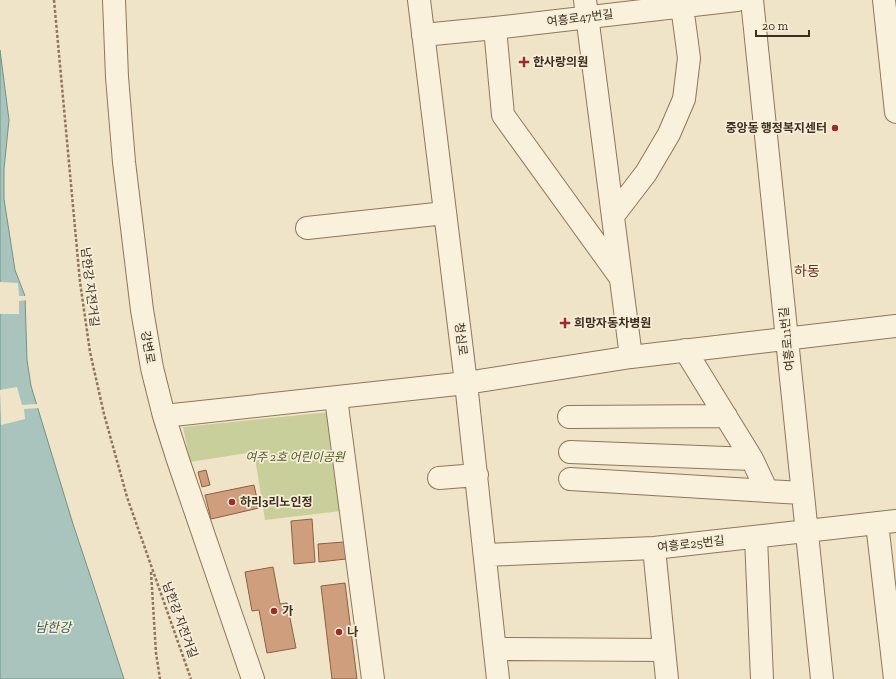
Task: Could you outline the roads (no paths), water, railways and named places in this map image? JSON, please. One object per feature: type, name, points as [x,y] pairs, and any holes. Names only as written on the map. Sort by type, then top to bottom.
[{"type":"street","name":"강변로","points":[[114,0],[117,78],[124,162],[142,310],[152,368],[164,416],[178,460],[253,679]]},
{"type":"street","name":"청심로","points":[[419,0],[477,475],[498,679]]},
{"type":"street","name":"여흥로47번길","points":[[424,35],[495,28],[586,8],[682,6],[737,0]]},
{"type":"street","name":"여흥로11번길","points":[[752,0],[822,679]]},
{"type":"street","points":[[884,0],[896,112]]},
{"type":"street","points":[[613,216],[646,173],[669,134],[684,99],[689,58],[682,6]]},
{"type":"street","points":[[586,8],[631,357]]},
{"type":"street","points":[[495,28],[503,115],[621,278]]},
{"type":"street","points":[[307,228],[445,212]]},
{"type":"street","points":[[164,416],[466,383],[631,357],[896,326]]},
{"type":"street","points":[[685,350],[752,459],[767,491]]},
{"type":"street","points":[[336,398],[373,679]]},
{"type":"street","points":[[569,417],[726,416]]},
{"type":"street","points":[[570,452],[752,459]]},
{"type":"street","points":[[439,478],[477,475]]},
{"type":"street","points":[[570,479],[802,493]]},
{"type":"street","points":[[886,522],[895,679]]},
{"type":"street","name":"여흥로25번길","points":[[486,555],[654,548],[756,538],[886,522]]},
{"type":"street","points":[[756,538],[762,679]]},
{"type":"street","points":[[654,548],[667,679]]},
{"type":"street","points":[[495,649],[664,650]]},
{"type":"water","name":"남한강","points":[[0,50],[9,120],[4,169],[4,199],[15,270],[25,296],[27,360],[31,386],[73,524],[124,679],[0,679]]},
{"type":"place","name":"한사랑의원","points":[[524,62]]},
{"type":"place","name":"중앙동 행정복지센터","points":[[835,128]]},
{"type":"place","name":"희망자동차병원","points":[[565,323]]},
{"type":"place","name":"하리3리노인정","points":[[232,502]]},
{"type":"place","name":"가","points":[[274,611]]},
{"type":"place","name":"나","points":[[339,632]]},
{"type":"district","name":"하동","points":[[807,271]]},
{"type":"park label","name":"여주 2호 어린이공원","points":[[295,457]]}]
